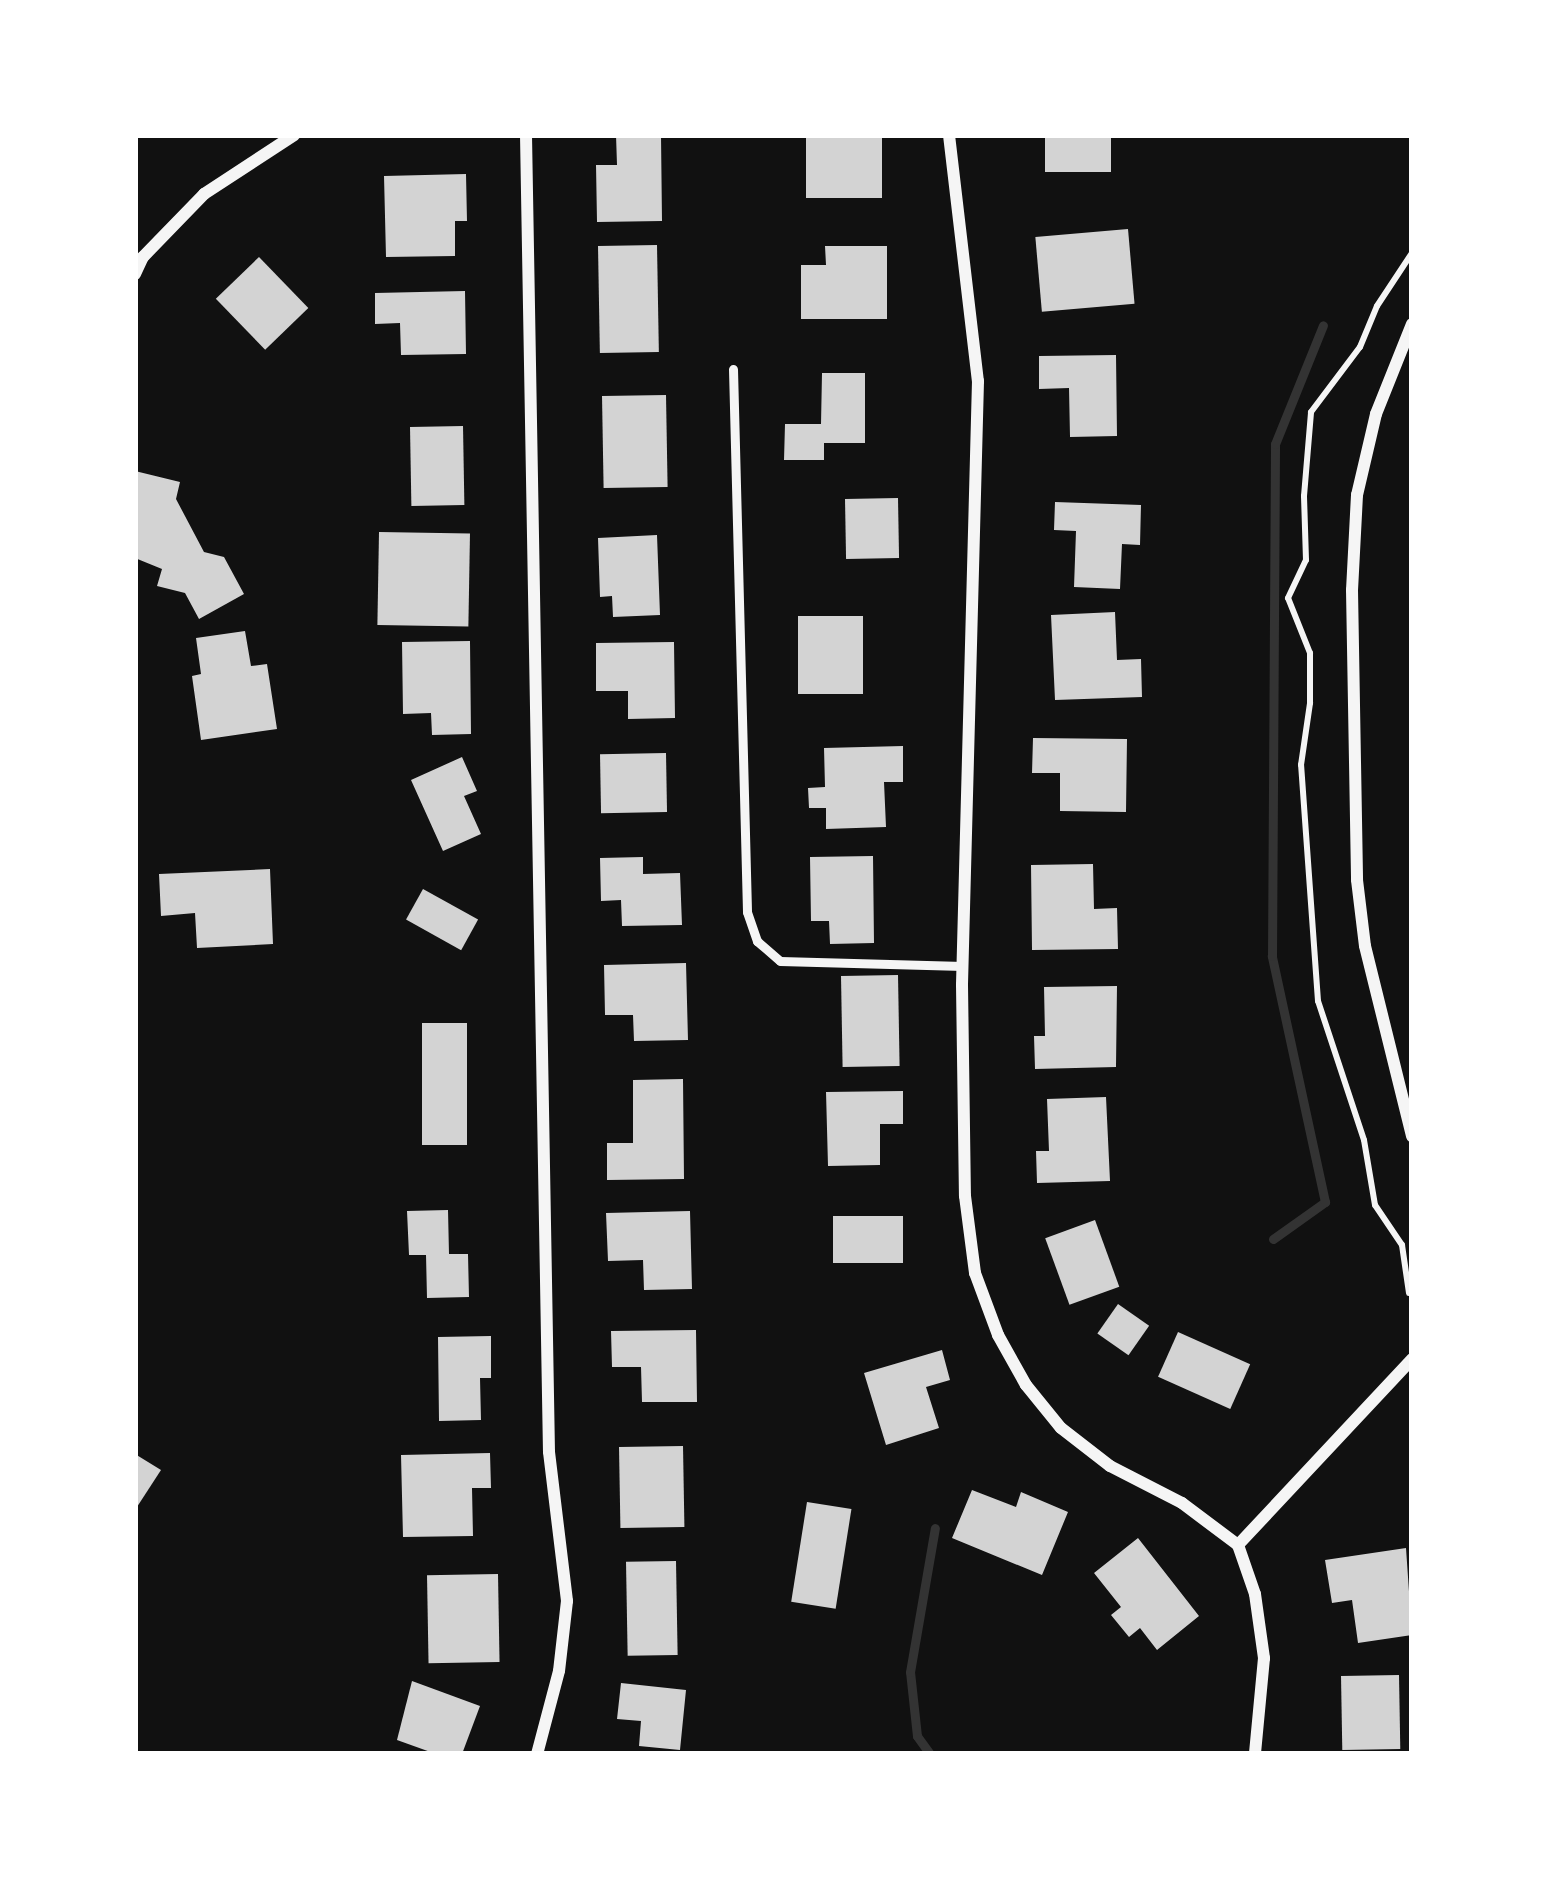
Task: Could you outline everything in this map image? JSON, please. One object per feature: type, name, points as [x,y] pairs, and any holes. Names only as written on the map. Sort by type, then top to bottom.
[{"type":"street","points":[[135,274],[139,256],[204,194],[294,135]]},
{"type":"street","points":[[526,135],[549,1452],[567,1601],[559,1671],[537,1754]]},
{"type":"street","points":[[949,135],[978,381],[963,966],[965,1196],[975,1274],[998,1335],[1026,1385],[1060,1428],[1110,1466],[1182,1503],[1238,1545],[1255,1594],[1264,1658],[1255,1754]]},
{"type":"street","points":[[1412,324],[1395,360],[1366,454],[1352,541],[1352,590],[1360,902],[1378,1009],[1412,1136]]},
{"type":"street","points":[[1238,1545],[1412,1359]]},
{"type":"lane","points":[[733,369],[747,912],[758,941],[780,961],[963,966]]},
{"type":"building","points":[[616,135],[661,135],[662,221],[597,222],[596,165],[617,165]]},
{"type":"building","points":[[806,135],[882,135],[882,198],[806,198]]},
{"type":"building","points":[[1045,135],[1111,135],[1111,172],[1045,172]]},
{"type":"building","points":[[466,174],[467,221],[455,221],[455,256],[386,257],[384,176]]},
{"type":"building","points":[[1128,229],[1135,304],[1042,312],[1035,237]]},
{"type":"building","points":[[657,245],[659,352],[600,353],[598,246]]},
{"type":"building","points":[[825,246],[887,246],[887,319],[801,319],[801,265],[826,265]]},
{"type":"building","points":[[259,257],[308,308],[265,350],[216,299]]},
{"type":"building","points":[[465,291],[466,354],[401,355],[400,323],[375,324],[375,293]]},
{"type":"building","points":[[1116,355],[1117,436],[1070,437],[1069,388],[1039,389],[1039,356]]},
{"type":"building","points":[[822,373],[865,373],[865,443],[824,443],[824,460],[784,460],[785,424],[821,424]]},
{"type":"building","points":[[666,395],[668,487],[604,488],[602,396]]},
{"type":"building","points":[[463,426],[464,505],[411,506],[410,427]]},
{"type":"building","points":[[135,471],[180,482],[176,499],[204,552],[224,557],[244,594],[199,619],[185,593],[157,586],[162,569],[135,558]]},
{"type":"building","points":[[898,498],[899,558],[846,559],[845,499]]},
{"type":"building","points":[[1055,502],[1141,505],[1140,545],[1122,544],[1120,589],[1074,587],[1076,531],[1054,530]]},
{"type":"building","points":[[379,532],[470,534],[468,627],[377,625]]},
{"type":"building","points":[[657,535],[660,615],[613,617],[612,596],[600,597],[598,538]]},
{"type":"building","points":[[1115,612],[1117,660],[1141,659],[1142,697],[1055,700],[1051,615]]},
{"type":"building","points":[[798,616],[863,616],[863,694],[798,694]]},
{"type":"building","points":[[245,631],[251,666],[267,664],[277,729],[201,740],[192,676],[201,674],[196,638]]},
{"type":"building","points":[[470,641],[471,734],[432,735],[431,713],[403,714],[402,642]]},
{"type":"building","points":[[674,642],[675,718],[628,719],[628,691],[596,691],[596,643]]},
{"type":"building","points":[[1033,738],[1127,739],[1126,812],[1060,811],[1060,773],[1032,773]]},
{"type":"building","points":[[903,746],[903,782],[884,782],[886,827],[826,829],[826,808],[809,808],[808,788],[825,787],[824,748]]},
{"type":"building","points":[[666,753],[667,812],[601,813],[600,754]]},
{"type":"building","points":[[462,757],[477,791],[464,796],[481,834],[443,851],[411,780]]},
{"type":"building","points":[[873,856],[874,943],[830,944],[829,921],[811,921],[810,857]]},
{"type":"building","points":[[643,857],[643,874],[680,873],[682,925],[622,926],[621,900],[601,901],[600,858]]},
{"type":"building","points":[[1093,864],[1094,909],[1117,908],[1118,949],[1032,950],[1031,865]]},
{"type":"building","points":[[270,869],[273,944],[197,948],[195,913],[161,916],[159,874]]},
{"type":"building","points":[[423,889],[478,920],[461,950],[406,920]]},
{"type":"building","points":[[686,963],[688,1040],[634,1041],[633,1015],[605,1015],[604,965]]},
{"type":"building","points":[[898,975],[900,1066],[843,1067],[841,976]]},
{"type":"building","points":[[1117,986],[1116,1067],[1035,1069],[1034,1036],[1045,1036],[1044,987]]},
{"type":"building","points":[[422,1023],[467,1023],[467,1145],[422,1145]]},
{"type":"building","points":[[683,1079],[684,1179],[607,1180],[607,1143],[633,1143],[633,1080]]},
{"type":"building","points":[[903,1091],[903,1124],[880,1124],[880,1165],[828,1166],[826,1092]]},
{"type":"building","points":[[1106,1097],[1110,1181],[1037,1183],[1036,1151],[1049,1151],[1047,1099]]},
{"type":"building","points":[[448,1210],[449,1254],[468,1254],[469,1297],[427,1298],[426,1255],[409,1255],[407,1211]]},
{"type":"building","points":[[690,1211],[692,1289],[644,1290],[643,1260],[608,1261],[606,1213]]},
{"type":"building","points":[[833,1216],[903,1216],[903,1263],[833,1263]]},
{"type":"building","points":[[1095,1220],[1119,1287],[1069,1305],[1045,1238]]},
{"type":"building","points":[[1118,1304],[1149,1326],[1128,1355],[1097,1333]]},
{"type":"building","points":[[696,1330],[697,1402],[642,1402],[641,1367],[612,1367],[611,1331]]},
{"type":"building","points":[[1178,1332],[1250,1364],[1230,1409],[1158,1377]]},
{"type":"building","points":[[491,1336],[491,1378],[480,1378],[481,1420],[439,1421],[438,1337]]},
{"type":"building","points":[[942,1350],[950,1380],[926,1387],[939,1428],[886,1445],[864,1373]]},
{"type":"building","points":[[683,1446],[684,1527],[620,1528],[619,1447]]},
{"type":"building","points":[[490,1453],[491,1488],[472,1488],[473,1536],[403,1537],[401,1455]]},
{"type":"building","points":[[135,1454],[161,1470],[135,1510]]},
{"type":"building","points":[[972,1490],[1016,1507],[1021,1492],[1068,1512],[1042,1575],[952,1538]]},
{"type":"building","points":[[807,1502],[851,1509],[836,1609],[791,1602]]},
{"type":"building","points":[[1138,1538],[1199,1616],[1157,1650],[1140,1628],[1129,1637],[1111,1615],[1121,1607],[1094,1573]]},
{"type":"building","points":[[1406,1548],[1412,1635],[1358,1643],[1352,1600],[1332,1603],[1325,1560]]},
{"type":"building","points":[[676,1561],[678,1655],[628,1656],[626,1562]]},
{"type":"building","points":[[498,1574],[500,1662],[429,1663],[427,1575]]},
{"type":"building","points":[[1399,1675],[1400,1749],[1342,1750],[1341,1676]]},
{"type":"building","points":[[412,1681],[480,1706],[462,1754],[436,1754],[397,1740]]},
{"type":"building","points":[[621,1683],[686,1690],[680,1750],[639,1746],[641,1721],[617,1719]]},
{"type":"waterway","points":[[1273,1239],[1325,1202],[1272,956],[1275,444],[1323,325]]},
{"type":"waterway","points":[[930,1754],[917,1736],[910,1672],[935,1528]]}]
